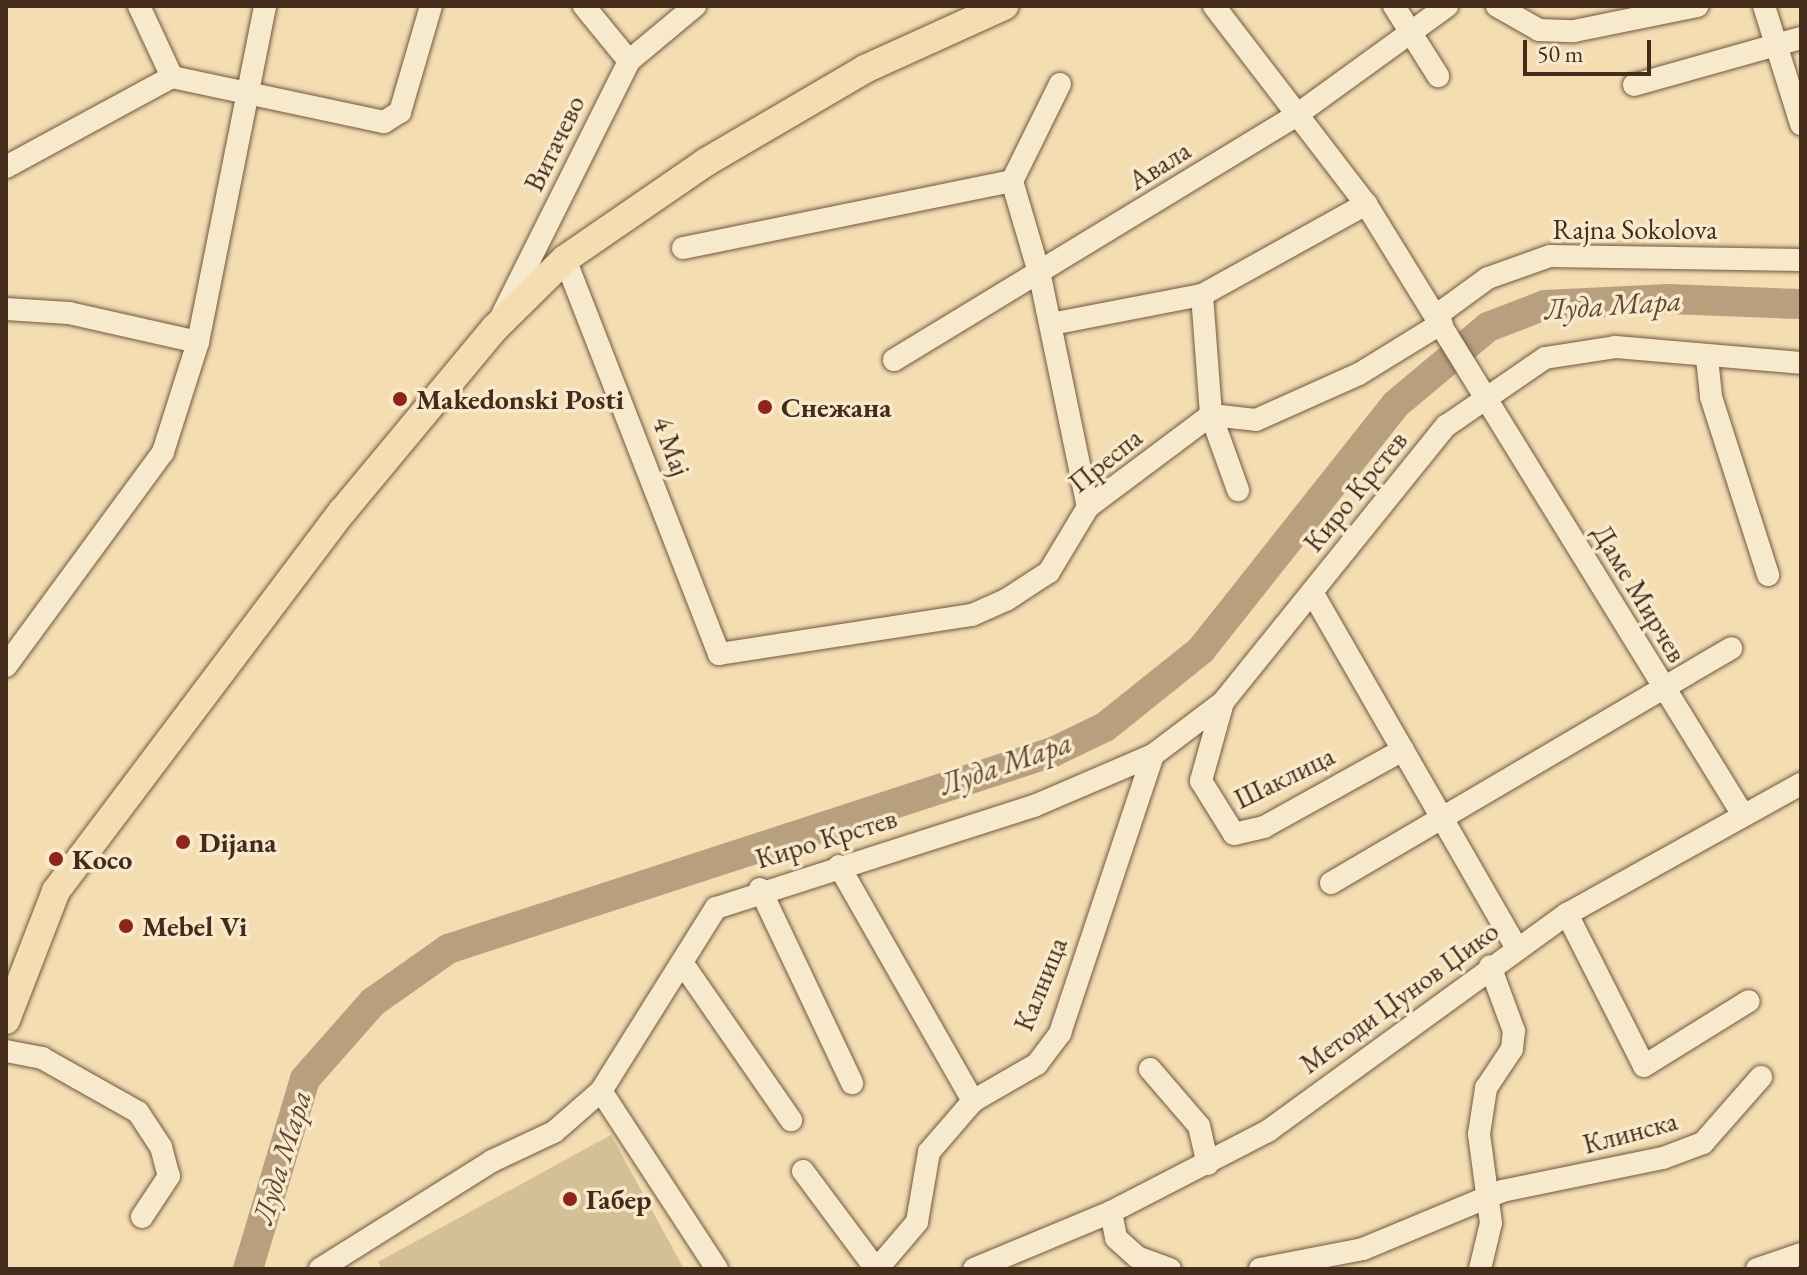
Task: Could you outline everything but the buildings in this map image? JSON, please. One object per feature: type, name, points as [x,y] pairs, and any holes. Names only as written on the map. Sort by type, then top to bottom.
[{"type":"main road","points":[[6,1020],[56,891],[342,512],[495,328],[565,259],[806,101],[1004,6]]},
{"type":"street","points":[[139,6],[172,77]]},
{"type":"street","points":[[6,666],[163,452],[198,342],[245,94],[265,6]]},
{"type":"street","points":[[6,167],[172,77],[245,94],[393,119],[431,6]]},
{"type":"street","points":[[584,6],[629,61]]},
{"type":"street","name":"Витачево","points":[[495,328],[629,61],[695,6]]},
{"type":"street","name":"Даме Мирчев","points":[[1214,6],[1366,204],[1440,319],[1662,688],[1743,815]]},
{"type":"street","points":[[1394,6],[1438,76]]},
{"type":"street","name":"Авала","points":[[894,360],[1040,276],[1298,114],[1413,36],[1447,6]]},
{"type":"street","points":[[1497,6],[1505,17],[1539,30],[1574,31],[1697,6]]},
{"type":"street","points":[[1764,6],[1801,123]]},
{"type":"street","points":[[1634,85],[1777,48],[1801,38]]},
{"type":"street","points":[[1060,84],[1012,181],[1040,276],[1088,507]]},
{"type":"street","points":[[683,248],[1012,181]]},
{"type":"street","points":[[1051,324],[1202,295],[1366,204]]},
{"type":"street","name":"Rajna Sokolova","points":[[1440,319],[1488,278],[1550,256],[1801,260]]},
{"type":"street","name":"4 Мај","points":[[565,259],[719,654]]},
{"type":"street","points":[[1202,295],[1211,415],[1238,490]]},
{"type":"street","points":[[6,309],[69,313],[198,342]]},
{"type":"street","points":[[1211,415],[1256,420],[1359,374],[1440,319]]},
{"type":"street","name":"Киро Крстев","points":[[320,1269],[492,1161],[554,1132],[601,1091],[716,908],[760,889],[1034,806],[1153,755],[1223,702],[1446,426],[1489,400],[1545,358],[1615,347],[1707,358],[1801,363]]},
{"type":"street","points":[[1707,358],[1711,397],[1768,575]]},
{"type":"street","name":"Преспа","points":[[719,654],[972,615],[1049,572],[1088,507],[1211,415]]},
{"type":"street","points":[[1312,592],[1517,948]]},
{"type":"street","points":[[1331,883],[1441,815],[1731,648]]},
{"type":"street","name":"Шаклица","points":[[1223,702],[1201,781],[1234,834],[1264,827],[1403,750]]},
{"type":"street","name":"Калница","points":[[876,1269],[917,1222],[929,1152],[973,1101],[1037,1064],[1060,1033],[1153,755]]},
{"type":"street","name":"Методи Џунов Џико","points":[[974,1269],[1111,1212],[1268,1131],[1490,966],[1567,914],[1801,784]]},
{"type":"street","points":[[839,866],[973,1101]]},
{"type":"street","points":[[760,889],[852,1083]]},
{"type":"street","points":[[1567,914],[1644,1066],[1749,1001]]},
{"type":"street","points":[[683,964],[791,1120]]},
{"type":"street","points":[[1480,1269],[1491,1223],[1479,1134],[1486,1088],[1512,1049],[1514,1031],[1490,966]]},
{"type":"street","points":[[6,1051],[42,1058],[138,1112],[161,1147],[169,1176],[142,1217]]},
{"type":"street","points":[[1150,1069],[1199,1126],[1208,1164]]},
{"type":"street","name":"Клинска","points":[[1260,1269],[1363,1249],[1487,1195],[1612,1172],[1703,1143],[1761,1077]]},
{"type":"street","points":[[601,1091],[717,1269]]},
{"type":"street","points":[[803,1171],[876,1269]]},
{"type":"street","points":[[1111,1212],[1116,1238],[1137,1257],[1170,1269]]},
{"type":"street","points":[[1757,1269],[1801,1254]]},
{"type":"shaded area","name":"Габер","points":[[611,1135],[684,1269],[382,1269],[378,1262]]},
{"type":"waterway","name":"Луда Мара","points":[[248,1269],[305,1079],[373,1002],[448,949],[1053,752],[1105,727],[1201,650],[1396,404],[1488,327],[1545,305],[1668,299],[1801,304]]},
{"type":"place","name":"Makedonski Posti","points":[[400,399]]},
{"type":"place","name":"Снежана","points":[[765,407]]},
{"type":"place","name":"Dijana","points":[[183,842]]},
{"type":"place","name":"Koco","points":[[56,859]]},
{"type":"place","name":"Mebel Vi","points":[[126,926]]},
{"type":"place","name":"Габер","points":[[570,1199]]}]
